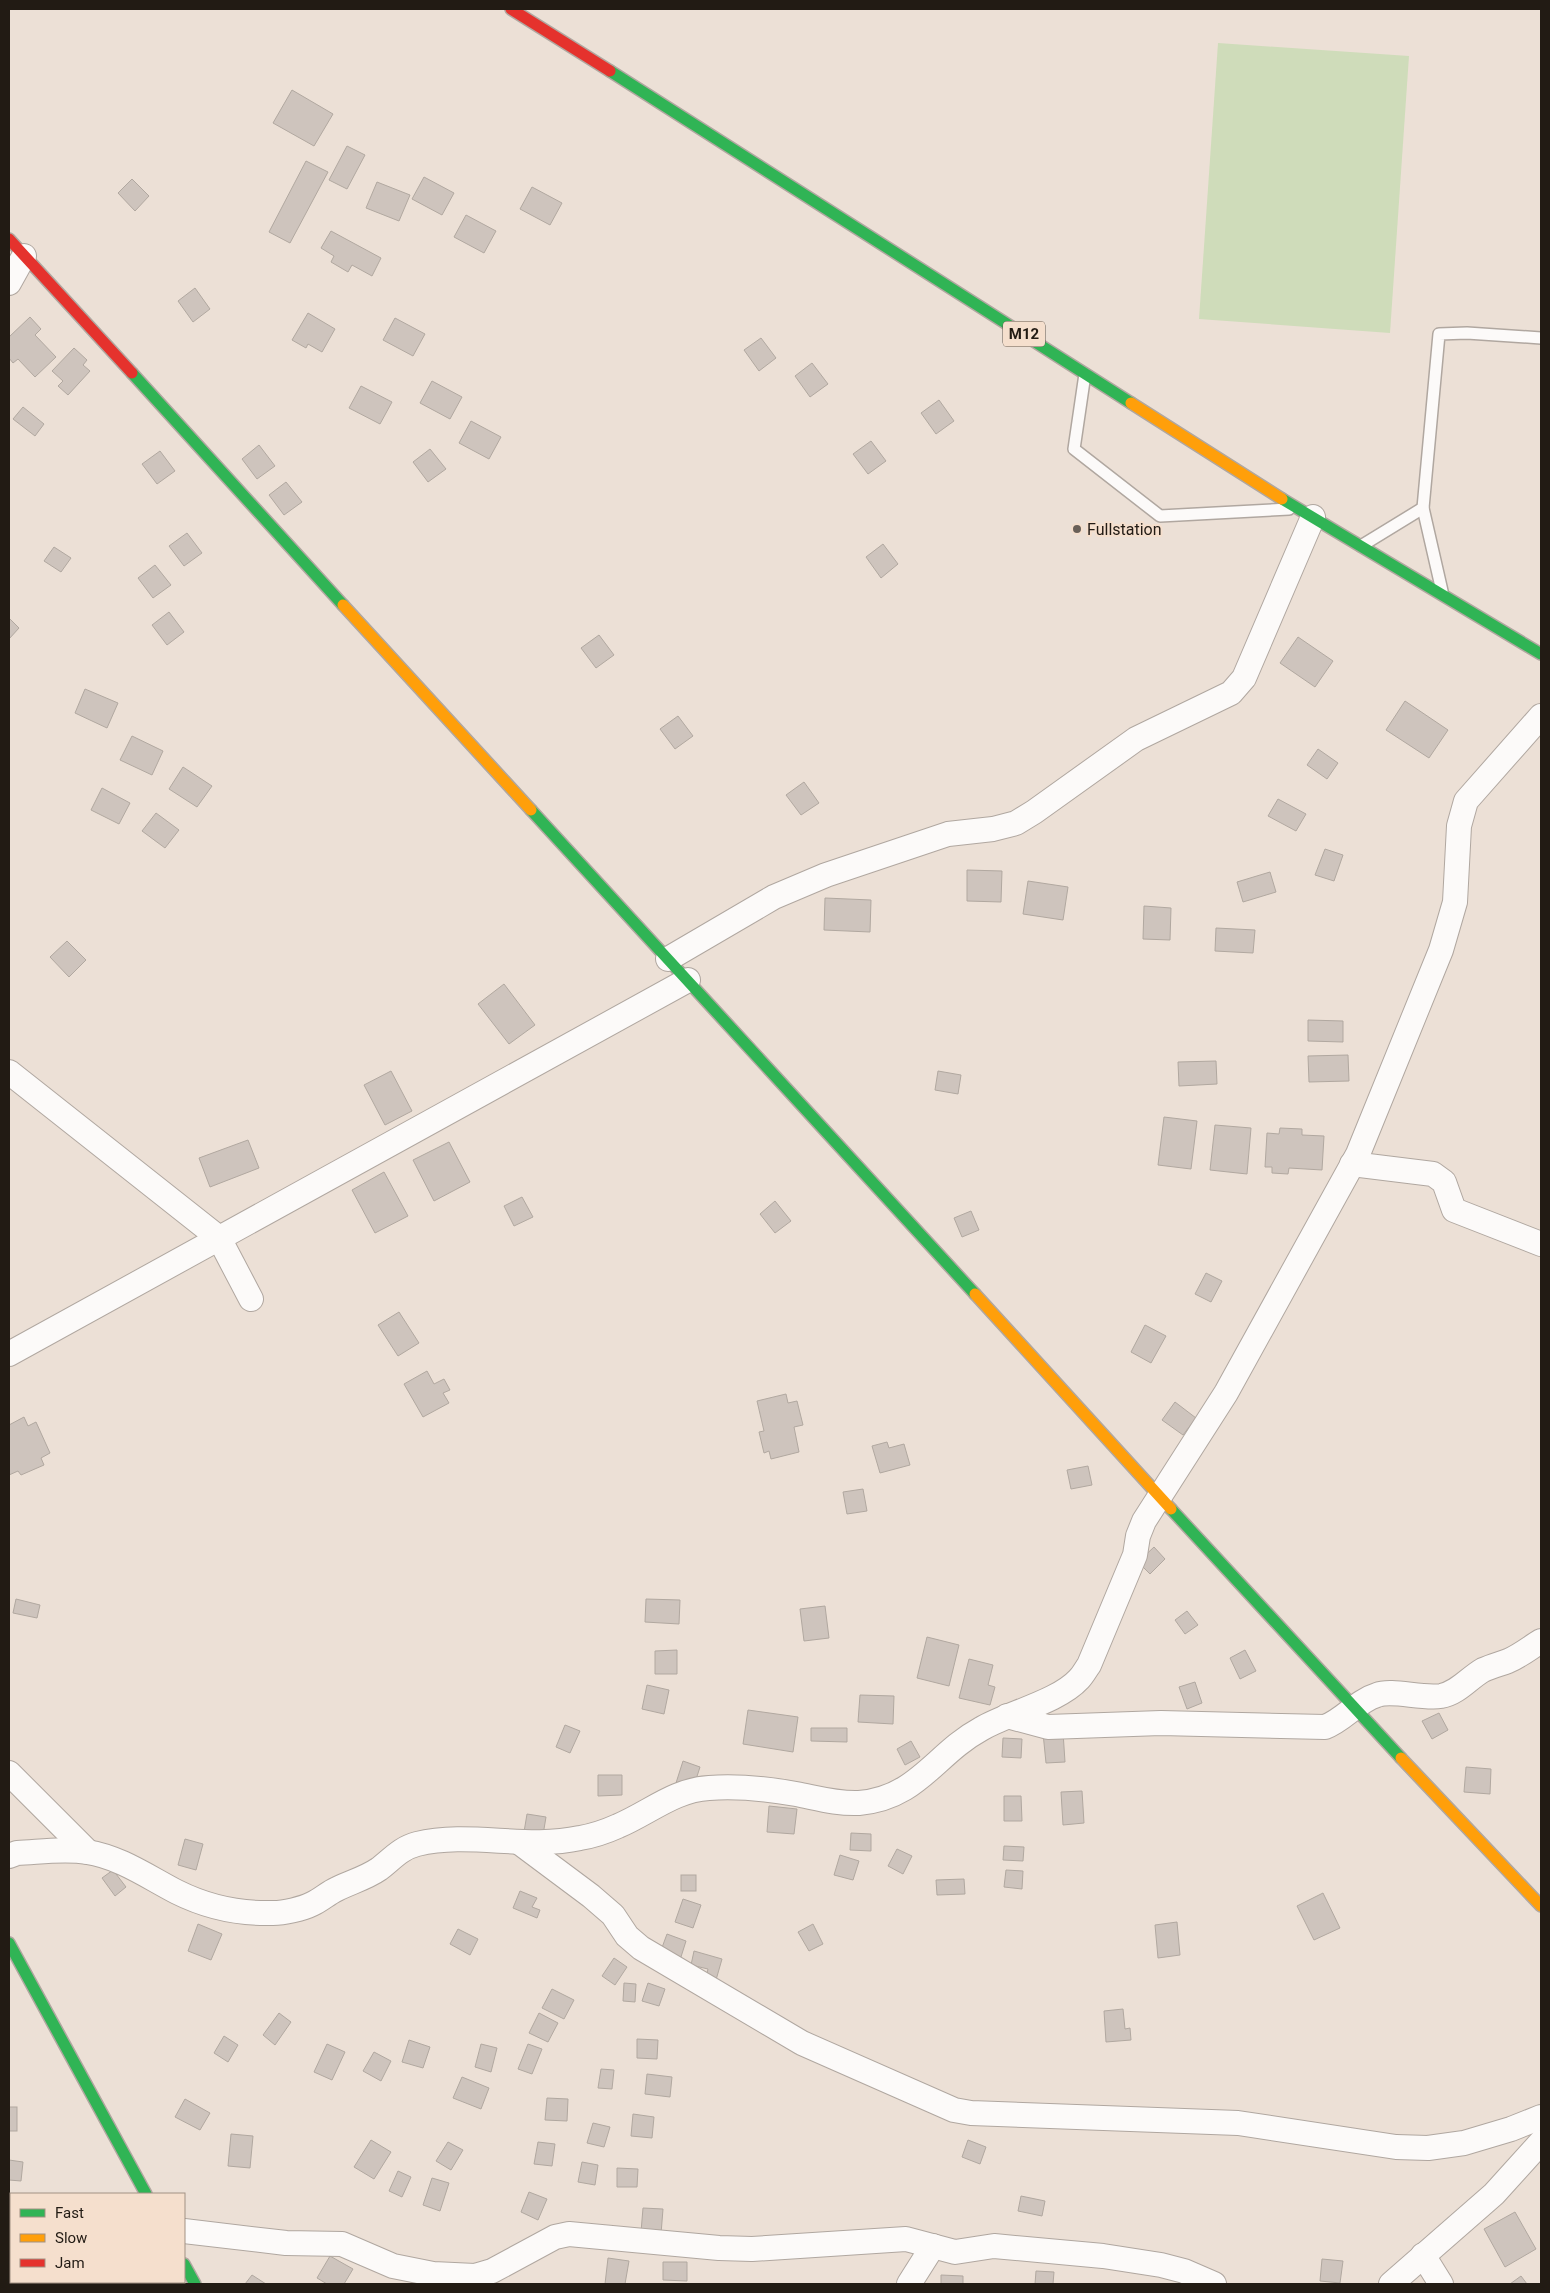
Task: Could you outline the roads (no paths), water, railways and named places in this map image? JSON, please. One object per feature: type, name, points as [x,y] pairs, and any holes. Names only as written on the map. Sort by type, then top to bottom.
[{"type":"main road","name":"M12","points":[[511,9],[1306,513],[1541,654]]},
{"type":"main road","points":[[16,247],[1159,1496],[1419,1778],[1541,1906]]},
{"type":"main road","points":[[9,1943],[145,2193]]},
{"type":"main road","points":[[185,2266],[195,2284]]},
{"type":"street","points":[[9,283],[16,247]]},
{"type":"street","points":[[668,959],[774,897],[826,875],[948,834],[994,829],[1016,823],[1136,739],[1231,693],[1244,678],[1306,513]]},
{"type":"street","points":[[9,1856],[18,1853],[74,1850],[88,1852],[140,1871],[198,1901],[234,1912],[276,1914],[312,1905],[333,1891],[363,1879],[380,1868],[397,1852],[416,1844],[443,1840],[546,1843],[581,1838],[619,1826],[677,1795],[706,1788],[739,1787],[795,1794],[830,1802],[859,1803],[882,1799],[907,1788],[926,1775],[956,1746],[980,1729],[1063,1692],[1079,1679],[1089,1665],[1135,1555],[1138,1536],[1144,1521],[1226,1393],[1352,1164],[1442,950],[1455,902],[1459,826],[1466,801],[1541,716]]},
{"type":"street","points":[[9,1354],[688,980]]},
{"type":"street","points":[[9,1072],[219,1238],[251,1299]]},
{"type":"street","points":[[1352,1164],[1433,1174],[1444,1182],[1454,1210],[1541,1244]]},
{"type":"street","points":[[1007,1716],[1048,1727],[1161,1723],[1325,1727],[1334,1724],[1354,1707],[1383,1693],[1424,1698],[1444,1696],[1461,1687],[1491,1666],[1509,1661],[1541,1641]]},
{"type":"street","points":[[9,1773],[88,1852]]},
{"type":"street","points":[[520,1842],[613,1915],[627,1936],[641,1948],[802,2043],[954,2110],[970,2113],[1238,2123],[1396,2147],[1428,2148],[1464,2143],[1512,2129],[1541,2117]]},
{"type":"street","points":[[1391,2284],[1494,2194],[1541,2142]]},
{"type":"street","points":[[185,2231],[286,2244],[342,2244],[393,2266],[433,2274],[475,2276],[492,2271],[555,2237],[569,2234],[719,2248],[762,2248],[906,2239],[955,2252],[994,2246],[1103,2256],[1161,2265],[1184,2271],[1214,2284]]},
{"type":"street","points":[[909,2284],[933,2246]]},
{"type":"street","points":[[1423,2255],[1441,2284]]},
{"type":"lane","points":[[1443,595],[1423,508],[1439,334],[1467,333],[1541,338]]},
{"type":"lane","points":[[1085,373],[1074,449],[1160,516],[1306,513]]},
{"type":"lane","points":[[1361,546],[1423,508]]},
{"type":"place","name":"Fullstation","points":[[1077,529]]}]
